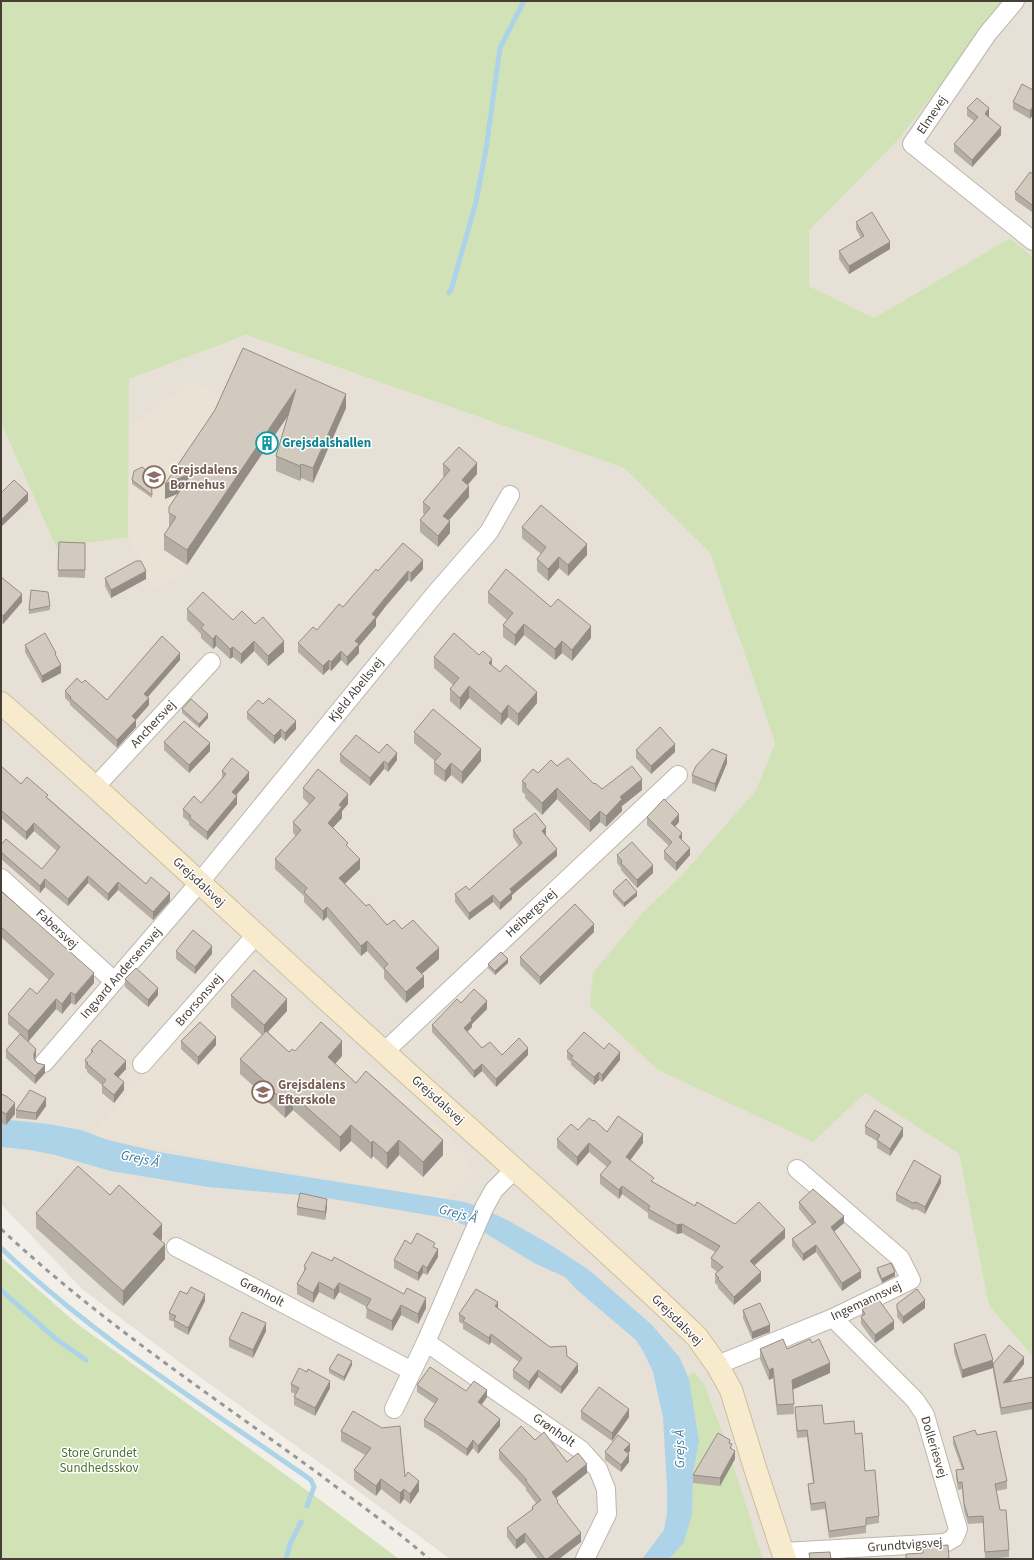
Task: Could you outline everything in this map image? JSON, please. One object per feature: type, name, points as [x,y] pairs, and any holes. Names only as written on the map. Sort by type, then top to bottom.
[{"type":"street","name":"Elmevej","points":[[1015,1],[988,33],[912,144],[1033,241]]},
{"type":"street","name":"Kjeld Abellsvej","points":[[199,882],[435,594],[489,532],[510,494]]},
{"type":"street","name":"Anchersvej","points":[[96,786],[211,662]]},
{"type":"street","name":"Grejsdalsvej","points":[[1,703],[96,786],[256,935],[515,1169],[697,1337],[717,1364],[731,1390],[784,1556]]},
{"type":"street","name":"Heibergsvej","points":[[384,1052],[678,775]]},
{"type":"street","name":"Fabersvej","points":[[1,878],[114,981]]},
{"type":"street","name":"Ingvard Andersensvej","points":[[44,1063],[199,882]]},
{"type":"street","name":"Brorsonsvej","points":[[142,1064],[256,935]]},
{"type":"street","points":[[394,1409],[426,1342],[485,1206],[494,1190],[515,1169]]},
{"type":"street","name":"Ingemannsvej","points":[[717,1364],[833,1318],[911,1280],[900,1258],[797,1169]]},
{"type":"street","name":"Grønholt","points":[[176,1247],[412,1371]]},
{"type":"street","name":"Dolleriesvej","points":[[833,1318],[915,1400],[925,1415],[958,1529],[954,1538]]},
{"type":"street","name":"Grønholt","points":[[426,1342],[581,1450],[598,1470],[606,1489],[607,1514],[585,1559]]},
{"type":"street","name":"Grundtvigsvej","points":[[784,1556],[945,1543],[954,1538]]},
{"type":"shaded area","points":[[1004,1],[1033,1],[1033,257],[1010,238],[874,318],[809,286],[808,230],[899,139]]},
{"type":"shaded area","points":[[246,335],[624,468],[710,553],[775,743],[756,790],[681,876],[644,911],[865,1093],[959,1154],[989,1306],[1033,1357],[1033,1559],[450,1559],[83,1290],[1,1204],[1,423],[56,547],[128,466],[129,379]]},
{"type":"shaded area","name":"Grejsdalens Børnehus","points":[[193,381],[227,398],[218,517],[187,565],[187,570],[156,591],[128,537],[128,427]]},
{"type":"shaded area","name":"Grejsdalens Efterskole","points":[[248,952],[364,1062],[448,1135],[473,1170],[446,1199],[91,1136]]},
{"type":"green space","points":[[1,1],[1004,1],[899,139],[809,230],[809,286],[874,318],[1010,238],[1033,257],[1033,1357],[989,1306],[959,1154],[865,1093],[813,1142],[658,1070],[590,1006],[593,973],[644,911],[681,876],[756,790],[775,743],[710,553],[624,468],[246,335],[129,379],[128,537],[56,547],[1,423]]},
{"type":"green space","name":"Store Grundet Sundhedsskov","points":[[1,1257],[76,1323],[399,1559],[1,1559]]},
{"type":"green space","points":[[694,1372],[704,1384],[728,1448],[763,1559],[668,1559],[684,1378]]},
{"type":"water","name":"Grejs Å","points":[[10,1120],[48,1124],[81,1130],[108,1140],[159,1152],[465,1202],[507,1220],[551,1245],[589,1270],[652,1325],[680,1358],[689,1379],[699,1441],[693,1473],[692,1514],[684,1542],[669,1559],[642,1559],[664,1530],[667,1513],[663,1417],[653,1372],[636,1340],[576,1289],[565,1277],[534,1263],[485,1233],[446,1218],[321,1197],[208,1187],[111,1171],[55,1155],[30,1150],[1,1147],[1,1123],[6,1125]]},
{"type":"building","points":[[1022,84],[1033,90],[1033,107],[1030,111],[1013,102]]},
{"type":"building","points":[[977,98],[989,108],[985,114],[1001,127],[972,160],[954,144],[978,117],[967,108]]},
{"type":"building","points":[[1030,172],[1033,174],[1032,205],[1015,192]]},
{"type":"building","points":[[872,212],[890,242],[849,266],[839,251],[864,236],[856,222]]},
{"type":"building","name":"Grejsdalshallen","points":[[243,348],[346,394],[313,468],[301,464],[300,466],[276,456],[296,389],[187,550],[164,535],[176,517],[169,513],[169,507],[192,473],[165,484],[215,410]]},
{"type":"building","points":[[459,447],[477,463],[462,480],[469,486],[443,516],[450,521],[438,536],[420,520],[430,508],[423,502],[450,470],[443,464]]},
{"type":"building","points":[[142,467],[151,474],[152,495],[132,480],[134,471]]},
{"type":"building","points":[[14,480],[28,493],[1,520],[1,493]]},
{"type":"building","points":[[541,505],[587,544],[568,565],[559,557],[548,569],[537,559],[546,547],[522,527]]},
{"type":"building","points":[[59,542],[85,543],[85,570],[58,570]]},
{"type":"building","points":[[403,543],[423,560],[411,573],[408,571],[372,614],[376,617],[355,641],[359,644],[347,657],[341,651],[331,662],[329,660],[323,666],[298,643],[313,627],[317,630],[339,604],[343,607],[376,569],[378,571]]},
{"type":"building","points":[[136,561],[141,561],[146,571],[111,590],[105,578]]},
{"type":"building","points":[[506,569],[551,607],[558,599],[591,626],[572,650],[562,641],[555,649],[524,624],[515,635],[503,625],[513,613],[488,592]]},
{"type":"building","points":[[1,577],[22,594],[3,616],[1,615]]},
{"type":"building","points":[[31,590],[48,592],[50,606],[29,610]]},
{"type":"building","points":[[203,592],[233,620],[242,611],[255,624],[263,617],[284,641],[268,656],[254,641],[241,654],[233,647],[230,649],[216,635],[213,639],[201,628],[204,625],[187,609]]},
{"type":"building","points":[[45,633],[61,665],[42,676],[25,645]]},
{"type":"building","points":[[454,633],[479,655],[483,651],[492,659],[489,663],[500,672],[506,665],[537,692],[518,714],[508,705],[501,714],[469,686],[460,698],[450,689],[459,678],[434,657]]},
{"type":"building","points":[[162,636],[180,653],[144,694],[149,698],[132,716],[136,720],[117,740],[70,698],[71,697],[65,691],[77,678],[82,683],[85,680],[107,700]]},
{"type":"building","points":[[269,698],[296,721],[285,733],[281,729],[274,736],[247,712],[258,700],[263,704]]},
{"type":"building","points":[[191,699],[208,714],[199,724],[182,709]]},
{"type":"building","points":[[433,709],[481,749],[462,772],[451,763],[445,771],[434,762],[441,754],[414,732]]},
{"type":"building","points":[[184,721],[210,743],[189,765],[164,742]]},
{"type":"building","points":[[660,727],[675,744],[651,766],[636,750]]},
{"type":"building","points":[[356,735],[379,753],[387,744],[397,753],[388,764],[384,761],[370,778],[340,754]]},
{"type":"building","points":[[712,749],[727,755],[715,784],[692,775],[696,766]]},
{"type":"building","points":[[232,758],[249,772],[232,792],[237,796],[207,832],[189,817],[191,816],[183,809],[194,796],[201,803],[226,774],[222,771]]},
{"type":"building","points":[[568,758],[594,784],[595,783],[602,789],[632,766],[642,779],[620,797],[622,799],[606,816],[600,811],[590,821],[557,788],[542,803],[525,787],[526,784],[522,781],[533,769],[538,773],[551,760],[557,766]]},
{"type":"building","points":[[1,766],[21,784],[27,777],[48,795],[46,797],[146,884],[151,877],[170,893],[153,912],[118,882],[108,894],[88,876],[68,899],[45,879],[40,886],[1,852],[1,845],[6,839],[42,869],[60,847],[34,823],[26,832],[1,810]]},
{"type":"building","points":[[318,769],[348,794],[339,805],[342,807],[328,823],[348,843],[346,845],[360,859],[339,878],[366,906],[369,904],[387,925],[394,920],[402,929],[413,920],[439,948],[416,968],[424,976],[406,992],[384,968],[388,964],[367,941],[361,946],[327,907],[323,911],[304,892],[307,888],[275,859],[301,830],[293,822],[315,798],[303,788]]},
{"type":"building","points":[[664,799],[679,814],[671,823],[682,833],[679,837],[690,848],[676,863],[664,851],[672,842],[647,817]]},
{"type":"building","points":[[535,813],[546,827],[542,831],[557,849],[510,889],[512,892],[500,903],[493,895],[469,913],[455,894],[466,886],[469,890],[522,843],[513,830]]},
{"type":"building","points":[[632,842],[653,865],[637,880],[621,863],[622,861],[617,855]]},
{"type":"building","points":[[626,879],[637,892],[624,903],[613,891]]},
{"type":"building","points":[[1,891],[94,973],[75,995],[71,992],[62,1004],[56,999],[28,1031],[8,1014],[30,988],[37,994],[54,974],[1,927]]},
{"type":"building","points":[[575,904],[594,924],[540,977],[520,957]]},
{"type":"building","points":[[193,930],[212,946],[195,967],[176,951]]},
{"type":"building","points":[[501,952],[508,959],[495,971],[488,964]]},
{"type":"building","points":[[136,968],[158,988],[148,1000],[125,979]]},
{"type":"building","points":[[254,970],[287,999],[264,1025],[231,995]]},
{"type":"building","points":[[474,989],[487,1001],[464,1028],[482,1048],[490,1042],[502,1055],[519,1038],[528,1048],[496,1079],[482,1064],[474,1071],[432,1025],[457,999],[461,1003]]},
{"type":"building","points":[[200,1022],[216,1037],[198,1057],[181,1041]]},
{"type":"building","points":[[321,1022],[342,1041],[328,1057],[356,1083],[366,1071],[443,1140],[423,1162],[399,1140],[387,1153],[373,1141],[371,1143],[351,1125],[340,1137],[293,1095],[285,1102],[266,1085],[267,1083],[240,1059],[266,1031],[289,1052],[292,1049],[295,1051]]},
{"type":"building","points":[[584,1032],[604,1049],[609,1043],[620,1052],[602,1075],[599,1072],[594,1077],[571,1058],[573,1056],[567,1051]]},
{"type":"building","points":[[20,1034],[36,1049],[34,1059],[37,1063],[45,1065],[35,1076],[6,1050]]},
{"type":"building","points":[[100,1040],[126,1061],[114,1074],[124,1082],[114,1095],[102,1085],[106,1080],[87,1064],[88,1063],[85,1060]]},
{"type":"building","points":[[30,1090],[46,1098],[36,1113],[16,1110]]},
{"type":"building","points":[[1,1094],[15,1103],[6,1114],[1,1111]]},
{"type":"building","points":[[875,1110],[903,1128],[890,1149],[877,1140],[880,1135],[865,1126]]},
{"type":"building","points":[[618,1116],[643,1134],[626,1157],[654,1178],[651,1181],[695,1206],[697,1202],[735,1224],[759,1202],[785,1229],[750,1261],[761,1272],[734,1297],[715,1274],[723,1267],[711,1258],[720,1246],[682,1224],[677,1225],[648,1209],[650,1206],[622,1186],[619,1190],[600,1175],[611,1162],[589,1143],[577,1157],[557,1139],[571,1124],[578,1130],[589,1118],[593,1121],[594,1120],[607,1132]]},
{"type":"building","points":[[914,1160],[941,1176],[925,1207],[916,1202],[913,1203],[896,1194]]},
{"type":"building","points":[[78,1166],[110,1195],[119,1185],[162,1224],[153,1234],[165,1244],[123,1291],[36,1213]]},
{"type":"building","points":[[813,1189],[844,1216],[831,1227],[861,1271],[842,1283],[816,1245],[803,1254],[792,1239],[816,1222],[799,1202]]},
{"type":"building","points":[[300,1193],[327,1199],[325,1212],[297,1207]]},
{"type":"building","points":[[417,1233],[435,1243],[433,1247],[438,1249],[427,1268],[423,1265],[418,1273],[394,1260],[405,1240],[411,1244]]},
{"type":"building","points":[[312,1252],[332,1261],[334,1257],[404,1294],[407,1288],[426,1298],[418,1314],[401,1305],[392,1321],[366,1308],[371,1299],[339,1283],[334,1290],[319,1282],[313,1293],[297,1284],[306,1268],[304,1266]]},
{"type":"building","points":[[891,1263],[895,1272],[882,1279],[877,1268]]},
{"type":"building","points":[[191,1287],[205,1294],[188,1328],[174,1320],[176,1316],[169,1313],[180,1291],[187,1294]]},
{"type":"building","points":[[476,1289],[498,1302],[495,1306],[550,1347],[566,1346],[567,1356],[578,1364],[561,1387],[538,1370],[529,1382],[513,1370],[522,1358],[491,1334],[489,1338],[463,1321],[465,1318],[459,1314]]},
{"type":"building","points":[[917,1289],[925,1300],[903,1317],[897,1309],[897,1304]]},
{"type":"building","points":[[879,1300],[894,1321],[875,1335],[861,1317],[865,1314],[862,1309]]},
{"type":"building","points":[[760,1303],[770,1325],[752,1332],[743,1310]]},
{"type":"building","points":[[242,1312],[266,1323],[253,1350],[229,1339]]},
{"type":"building","points":[[985,1334],[993,1360],[962,1370],[954,1344]]},
{"type":"building","points":[[783,1339],[787,1349],[810,1339],[812,1343],[819,1339],[830,1363],[792,1380],[794,1404],[777,1405],[773,1368],[769,1370],[760,1349]]},
{"type":"building","points":[[1009,1345],[1024,1357],[1003,1383],[1033,1377],[1033,1402],[1001,1408],[993,1364]]},
{"type":"building","points":[[338,1354],[352,1361],[344,1377],[329,1369]]},
{"type":"building","points":[[430,1367],[466,1391],[474,1381],[487,1390],[478,1402],[500,1419],[478,1446],[473,1440],[467,1449],[424,1420],[438,1399],[417,1385]]},
{"type":"building","points":[[299,1368],[307,1372],[308,1369],[330,1381],[315,1408],[294,1397],[299,1388],[291,1384]]},
{"type":"building","points":[[599,1387],[629,1409],[612,1433],[581,1411]]},
{"type":"building","points":[[822,1405],[824,1424],[854,1421],[855,1434],[862,1433],[865,1471],[875,1470],[879,1516],[866,1518],[866,1526],[829,1531],[825,1502],[811,1504],[808,1484],[814,1483],[807,1430],[797,1431],[795,1407]]},
{"type":"building","points":[[353,1411],[382,1428],[400,1426],[405,1477],[408,1472],[419,1481],[410,1494],[404,1489],[400,1493],[381,1479],[376,1486],[354,1470],[371,1448],[341,1431]]},
{"type":"building","points":[[521,1426],[535,1440],[544,1432],[567,1462],[578,1453],[587,1464],[552,1492],[558,1501],[557,1502],[581,1533],[547,1559],[545,1559],[525,1533],[516,1540],[507,1528],[533,1509],[532,1507],[541,1500],[526,1481],[527,1480],[499,1450]]},
{"type":"building","points":[[975,1430],[977,1435],[996,1431],[1007,1481],[995,1484],[1000,1510],[1006,1510],[1009,1550],[985,1552],[983,1516],[968,1517],[964,1503],[962,1482],[958,1483],[956,1470],[964,1469],[953,1437]]},
{"type":"building","points":[[718,1433],[730,1440],[729,1443],[732,1444],[730,1448],[735,1451],[720,1478],[693,1475]]},
{"type":"building","points":[[618,1435],[630,1444],[624,1450],[629,1454],[621,1465],[605,1452]]},
{"type":"building","points":[[948,1545],[949,1559],[906,1559],[906,1554],[923,1553],[923,1547]]},
{"type":"building","points":[[830,1552],[831,1559],[810,1559],[809,1553]]},
{"type":"waterway","points":[[449,293],[476,202],[486,149],[500,48],[524,1]]},
{"type":"waterway","points":[[1,1248],[37,1280],[112,1341],[191,1398],[311,1480],[314,1487],[307,1506]]},
{"type":"waterway","points":[[1,1290],[56,1339],[86,1360]]},
{"type":"waterway","points":[[286,1559],[290,1544],[301,1522]]},
{"type":"railway","points":[[1,1229],[38,1263],[116,1326],[375,1515],[429,1559]]},
{"type":"place","name":"Grejsdalshallen","points":[[267,443]]},
{"type":"place","name":"Grejsdalens Børnehus","points":[[154,477]]},
{"type":"place","name":"Grejsdalens Efterskole","points":[[263,1092]]}]
